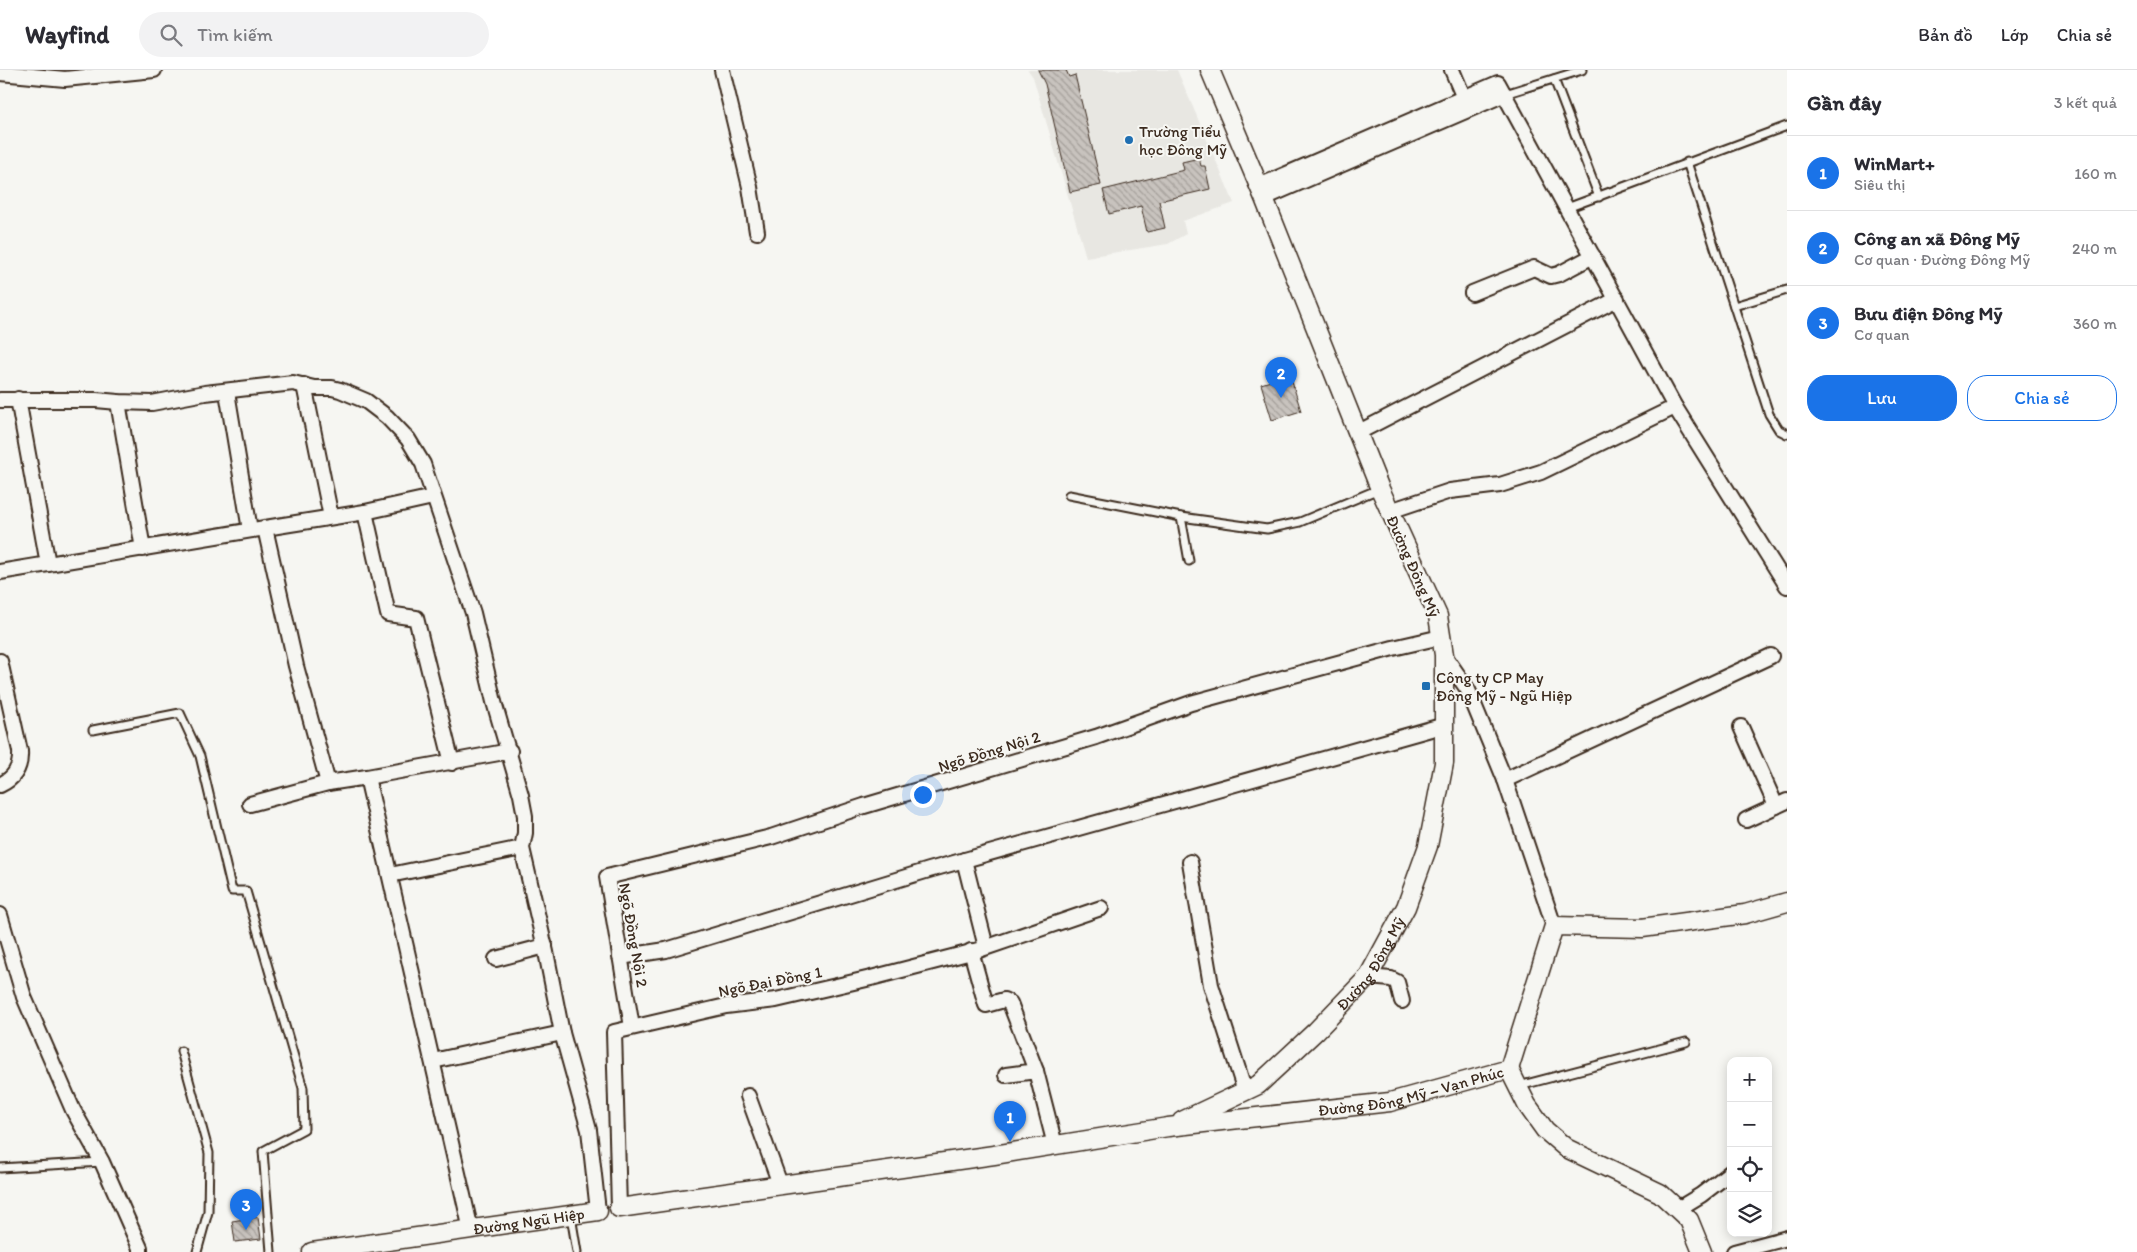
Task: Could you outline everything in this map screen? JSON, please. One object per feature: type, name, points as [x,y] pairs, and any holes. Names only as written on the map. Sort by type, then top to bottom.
[{"type":"street","points":[[0,73],[65,79],[154,70]]},
{"type":"street","points":[[722,70],[750,187],[757,232]]},
{"type":"street","name":"Đường Đông Mỹ","points":[[1168,1127],[1258,1085],[1316,1031],[1368,977],[1406,907],[1428,846],[1444,763],[1444,655],[1438,616],[1357,433],[1262,192],[1210,70]]},
{"type":"street","points":[[1452,70],[1464,98]]},
{"type":"street","points":[[1262,192],[1498,83],[1676,407],[1786,584]]},
{"type":"street","points":[[1262,192],[1505,94]]},
{"type":"street","points":[[1472,293],[1534,268],[1551,276],[1559,274],[1593,256]]},
{"type":"street","points":[[1357,433],[1617,299]]},
{"type":"street","points":[[0,400],[96,400],[152,403],[205,393],[293,383],[314,388],[340,390],[366,402],[387,417],[408,439],[423,464],[473,613],[494,702],[510,751],[525,816],[525,833],[522,848],[545,946],[562,1033],[589,1130],[598,1211]]},
{"type":"street","points":[[304,385],[331,517]]},
{"type":"street","points":[[227,392],[250,530]]},
{"type":"street","points":[[18,399],[48,564]]},
{"type":"street","points":[[118,402],[143,549]]},
{"type":"street","points":[[1390,510],[1450,491],[1500,485],[1541,472],[1676,407]]},
{"type":"street","points":[[0,572],[365,512],[433,497]]},
{"type":"street","points":[[365,512],[388,614],[416,618],[452,763]]},
{"type":"street","points":[[264,528],[296,666],[328,783]]},
{"type":"street","name":"Ngõ Đồng Nội 2","points":[[632,1028],[606,877],[771,837],[864,806],[1096,737],[1191,703],[1393,648],[1441,637]]},
{"type":"street","points":[[1444,655],[1468,690],[1505,780],[1554,926],[1642,928],[1745,914],[1787,902]]},
{"type":"street","points":[[1505,780],[1771,656]]},
{"type":"street","points":[[0,661],[20,751],[20,761],[18,770],[11,778],[0,785]]},
{"type":"street","points":[[620,957],[666,950],[964,860],[1445,725]]},
{"type":"street","points":[[1740,727],[1781,803],[1746,820]]},
{"type":"street","points":[[250,804],[328,783],[452,763],[510,751]]},
{"type":"street","points":[[367,777],[471,1230]]},
{"type":"street","points":[[390,875],[522,848]]},
{"type":"street","points":[[964,860],[986,947]]},
{"type":"street","points":[[1190,862],[1211,985],[1245,1091]]},
{"type":"street","name":"Ngõ Đại Đồng 1","points":[[619,1208],[614,1032],[726,1006],[776,1000],[871,978],[971,952],[1101,908]]},
{"type":"street","points":[[0,915],[24,997],[73,1110],[102,1162],[140,1248],[140,1252]]},
{"type":"street","name":"Đường Đông Mỹ – Vạn Phúc","points":[[1168,1127],[1390,1102],[1509,1068],[1554,926]]},
{"type":"street","points":[[496,959],[545,946]]},
{"type":"street","points":[[971,952],[986,1006],[1004,1000],[1010,1002],[1036,1071],[1054,1145]]},
{"type":"street","points":[[1368,977],[1392,979],[1397,982],[1402,1001]]},
{"type":"street","points":[[433,1061],[562,1033]]},
{"type":"street","points":[[1509,1068],[1516,1086],[1545,1130],[1566,1148],[1660,1193],[1689,1220],[1702,1252]]},
{"type":"street","points":[[1006,1075],[1036,1071]]},
{"type":"street","points":[[748,1096],[780,1184]]},
{"type":"street","points":[[619,1208],[1168,1127]]},
{"type":"street","points":[[1678,1209],[1701,1196],[1727,1175]]},
{"type":"street","name":"Đường Ngũ Hiệp","points":[[312,1252],[598,1211]]},
{"type":"street","points":[[1734,1252],[1787,1238]]},
{"type":"lane","points":[[1505,94],[1582,70]]},
{"type":"lane","points":[[1554,80],[1599,196]]},
{"type":"lane","points":[[1567,208],[1787,126]]},
{"type":"lane","points":[[1687,162],[1769,414],[1779,430],[1787,434]]},
{"type":"lane","points":[[1734,306],[1787,290]]},
{"type":"lane","points":[[1069,495],[1180,516],[1267,529],[1300,522],[1380,488]]},
{"type":"lane","points":[[1180,516],[1190,561]]},
{"type":"lane","points":[[93,730],[180,713],[200,756],[232,891],[246,891],[303,1088],[304,1129],[263,1151],[271,1252]]},
{"type":"lane","points":[[1516,1086],[1686,1042]]},
{"type":"lane","points":[[181,1051],[210,1153],[208,1212],[197,1252]]},
{"type":"lane","points":[[0,1168],[102,1162]]},
{"type":"lane","points":[[570,1215],[576,1252]]},
{"type":"shaded area","name":"Trường Tiểu học Đông Mỹ","points":[[1028,70],[1177,70],[1234,203],[1183,221],[1186,234],[1168,244],[1086,257],[1033,77]]},
{"type":"building","points":[[1038,70],[1066,70],[1069,77],[1075,75],[1101,185],[1070,192],[1045,84]]},
{"type":"building","points":[[1199,158],[1201,166],[1205,166],[1210,189],[1159,201],[1165,228],[1147,232],[1141,206],[1109,214],[1103,190],[1184,170],[1182,162]]},
{"type":"building","points":[[1290,375],[1301,411],[1272,420],[1261,384]]},
{"type":"building","points":[[258,1217],[261,1239],[235,1242],[232,1221]]},
{"type":"place","name":"Trường Tiểu học Đông Mỹ","points":[[1129,140]]},
{"type":"place","name":"Công an xã Đông Mỹ","points":[[1281,398]]},
{"type":"place","name":"Công ty CP May Đông Mỹ - Ngũ Hiệp","points":[[1426,686]]},
{"type":"place","name":"WinMart+","points":[[1010,1142]]},
{"type":"place","name":"Bưu điện Đông Mỹ","points":[[246,1230]]}]
